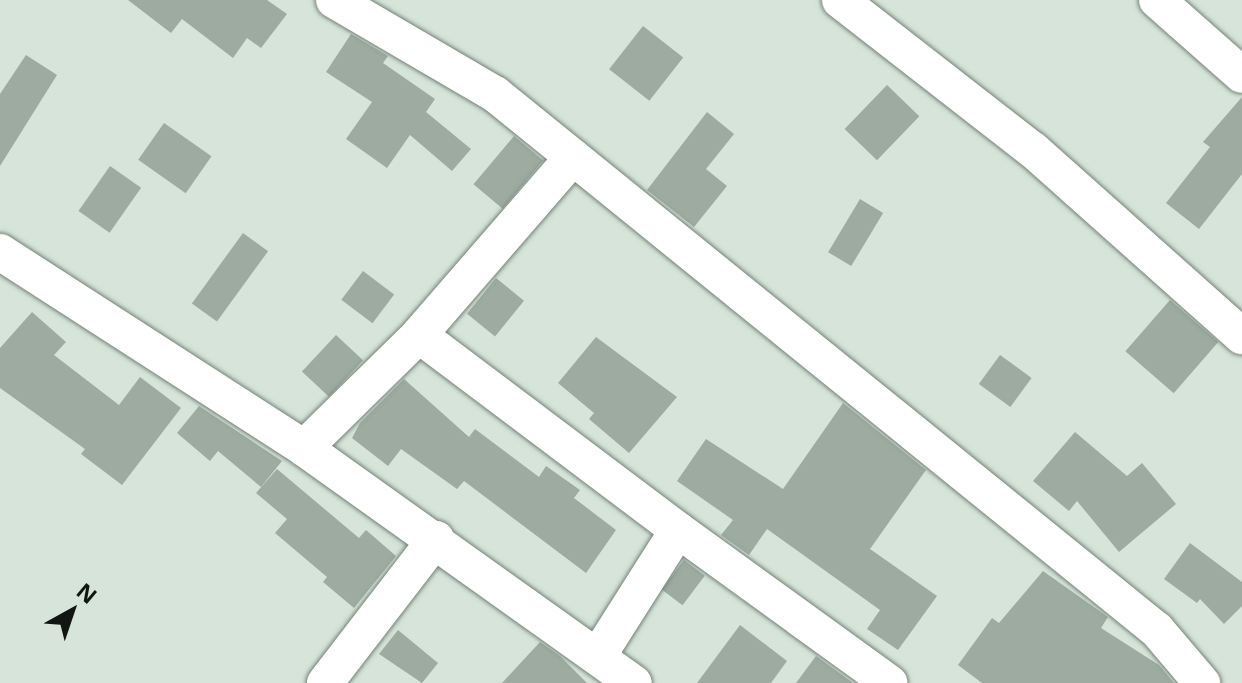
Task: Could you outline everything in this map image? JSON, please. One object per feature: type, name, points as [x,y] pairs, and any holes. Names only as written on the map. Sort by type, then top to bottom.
[{"type":"street","points":[[334,0],[495,94],[1157,630],[1202,683]]},
{"type":"street","points":[[840,0],[1033,150],[1242,336]]},
{"type":"street","points":[[1157,0],[1242,75]]},
{"type":"street","points":[[304,448],[419,335],[573,157]]},
{"type":"street","points":[[0,252],[304,448],[436,539],[634,683]]},
{"type":"street","points":[[419,335],[678,530],[889,683]]},
{"type":"street","points":[[598,656],[678,530]]},
{"type":"street","points":[[325,683],[436,539]]},
{"type":"building","points":[[128,0],[267,0],[287,14],[261,48],[247,38],[233,58],[182,19],[171,33]]},
{"type":"building","points":[[643,26],[683,57],[649,101],[609,69]]},
{"type":"building","points":[[351,34],[388,56],[383,63],[435,99],[426,112],[471,149],[452,171],[410,135],[387,168],[346,139],[372,102],[326,72]]},
{"type":"building","points":[[26,55],[57,75],[0,166],[0,94]]},
{"type":"building","points":[[887,85],[919,116],[877,160],[845,129]]},
{"type":"building","points":[[1242,97],[1242,174],[1199,229],[1166,203],[1210,147],[1203,142]]},
{"type":"building","points":[[707,112],[734,134],[706,169],[727,186],[694,227],[647,190]]},
{"type":"building","points":[[164,123],[212,156],[186,193],[138,160]]},
{"type":"building","points":[[514,136],[543,160],[503,209],[474,184]]},
{"type":"building","points":[[110,166],[141,188],[110,233],[78,211]]},
{"type":"building","points":[[860,199],[883,213],[851,266],[828,252]]},
{"type":"building","points":[[243,233],[268,251],[217,322],[192,303]]},
{"type":"building","points":[[363,271],[394,294],[372,323],[341,300]]},
{"type":"building","points":[[496,278],[524,301],[495,336],[467,314]]},
{"type":"building","points":[[1170,300],[1218,342],[1174,393],[1125,351]]},
{"type":"building","points":[[32,312],[66,342],[54,355],[119,405],[140,377],[181,408],[122,485],[81,454],[85,449],[0,388],[0,348]]},
{"type":"building","points":[[336,335],[363,360],[329,397],[302,372]]},
{"type":"building","points":[[596,337],[677,397],[629,453],[589,419],[594,413],[558,383]]},
{"type":"building","points":[[1000,355],[1032,378],[1010,407],[979,384]]},
{"type":"building","points":[[404,379],[469,437],[475,429],[539,477],[546,466],[580,490],[574,498],[616,530],[586,573],[464,481],[457,489],[401,449],[388,466],[352,438],[360,423]]},
{"type":"building","points":[[843,403],[926,470],[870,549],[937,596],[898,650],[867,629],[880,610],[767,529],[749,555],[721,535],[733,520],[677,481],[706,439],[783,489]]},
{"type":"building","points":[[199,406],[282,461],[261,487],[218,451],[210,461],[177,433]]},
{"type":"building","points":[[1075,432],[1127,476],[1142,463],[1176,504],[1119,552],[1077,501],[1069,511],[1033,481]]},
{"type":"building","points":[[277,469],[359,538],[366,530],[396,556],[354,608],[323,582],[327,577],[275,533],[287,519],[256,493]]},
{"type":"building","points":[[1190,543],[1242,582],[1242,606],[1224,624],[1200,599],[1197,603],[1164,579]]},
{"type":"building","points":[[684,560],[705,576],[682,605],[662,590]]},
{"type":"building","points":[[1043,571],[1108,617],[1101,628],[1159,665],[1174,683],[982,683],[958,665],[992,618],[999,623]]},
{"type":"building","points":[[740,625],[787,661],[771,683],[697,683]]},
{"type":"building","points":[[398,630],[438,663],[422,683],[379,654]]},
{"type":"building","points":[[540,642],[560,656],[587,683],[502,683]]},
{"type":"building","points":[[816,656],[853,683],[796,683]]}]
